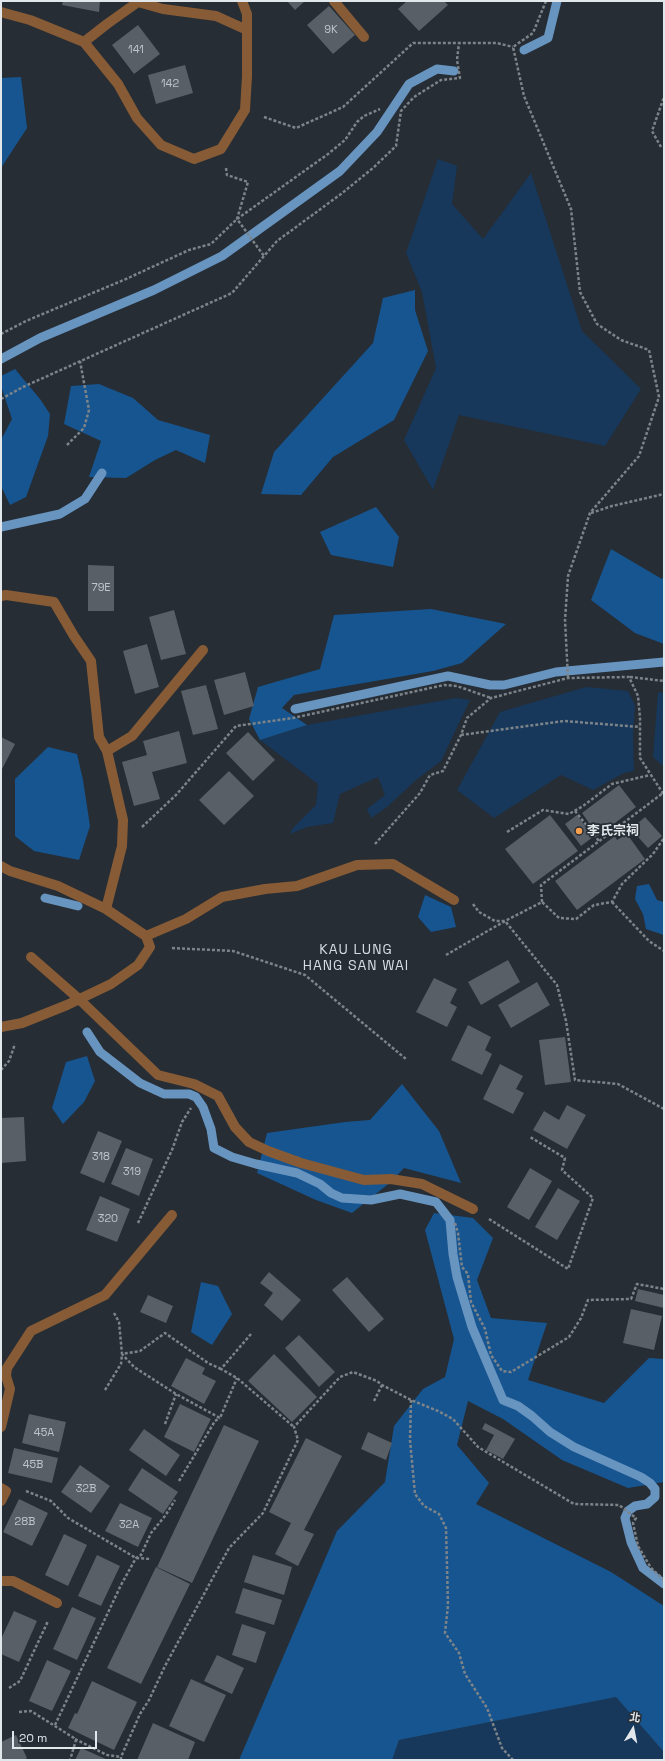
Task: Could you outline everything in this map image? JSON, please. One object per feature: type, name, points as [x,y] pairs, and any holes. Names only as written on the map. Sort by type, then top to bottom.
[{"type":"street","points":[[1,12],[30,20],[84,42],[118,84],[137,118],[161,145],[194,160],[221,149],[245,110],[247,76],[247,14],[242,1]]},
{"type":"street","points":[[334,1],[364,37]]},
{"type":"street","points":[[84,42],[138,2],[163,9],[216,16],[247,30]]},
{"type":"street","points":[[1,596],[6,595],[54,602],[74,636],[91,660],[98,737],[107,751],[123,820],[122,846],[106,909]]},
{"type":"street","points":[[107,751],[132,736],[203,650]]},
{"type":"street","points":[[146,936],[186,919],[222,897],[265,888],[297,886],[357,865],[393,864],[454,900]]},
{"type":"street","points":[[1,866],[10,871],[58,886],[106,909],[146,936],[150,947],[138,965],[112,984],[22,1022],[1,1027]]},
{"type":"street","points":[[31,957],[79,999],[158,1075],[194,1084],[218,1096],[234,1128],[249,1142],[268,1151],[301,1163],[364,1180],[391,1179],[422,1184],[473,1209]]},
{"type":"street","points":[[1,1427],[10,1389],[4,1376],[7,1368],[31,1332],[105,1295],[172,1215]]},
{"type":"street","points":[[1,1501],[3,1489]]},
{"type":"street","points":[[1,1581],[13,1581],[56,1603]]},
{"type":"path","points":[[245,110],[296,128],[343,108],[413,43],[497,43],[513,47],[533,33],[546,1]]},
{"type":"path","points":[[1,399],[80,361],[232,293],[277,242],[341,194],[373,168],[396,146],[401,111],[414,97],[441,80],[460,78],[458,74],[457,60],[459,43]]},
{"type":"path","points":[[513,47],[524,96],[571,209],[580,292],[597,324],[621,340],[649,350],[659,397],[639,456],[590,513],[568,576],[565,620],[568,678]]},
{"type":"path","points":[[661,147],[652,131],[664,97]]},
{"type":"path","points":[[1,334],[26,321],[126,279],[189,250],[211,244],[236,219],[328,154],[345,140],[357,122],[364,116],[380,109]]},
{"type":"path","points":[[221,149],[227,175],[248,182],[236,219]]},
{"type":"path","points":[[236,219],[264,256]]},
{"type":"path","points":[[67,445],[84,428],[89,410],[80,361]]},
{"type":"path","points":[[590,513],[664,494]]},
{"type":"path","points":[[612,902],[594,905],[576,918],[559,918],[542,902],[541,885],[664,794],[640,758],[638,696],[629,677]]},
{"type":"path","points":[[371,848],[420,794],[430,775],[443,771],[461,735],[467,718],[492,698],[568,678],[629,677],[664,681]]},
{"type":"path","points":[[122,846],[176,795],[236,726],[293,718],[444,685],[457,686],[492,698]]},
{"type":"path","points":[[461,735],[564,721],[640,727]]},
{"type":"path","points":[[507,832],[543,810],[569,814],[612,784],[650,775]]},
{"type":"path","points":[[575,811],[599,841]]},
{"type":"path","points":[[612,902],[622,884],[653,854],[664,838]]},
{"type":"path","points":[[471,902],[479,912],[495,921],[505,921]]},
{"type":"path","points":[[446,955],[505,921],[542,902]]},
{"type":"path","points":[[612,902],[649,941],[664,951]]},
{"type":"path","points":[[505,921],[557,985],[566,1022],[575,1080],[618,1084],[664,1109]]},
{"type":"path","points":[[150,947],[233,951],[305,975],[406,1059]]},
{"type":"path","points":[[1,1070],[8,1061],[19,1036],[22,1022]]},
{"type":"path","points":[[135,1229],[172,1150],[182,1122],[191,1108]]},
{"type":"path","points":[[473,1209],[568,1269],[593,1198],[562,1170],[565,1158],[530,1137]]},
{"type":"path","points":[[454,1219],[458,1233],[462,1267],[468,1274],[471,1302],[485,1329],[491,1355],[502,1371],[511,1372],[569,1337],[581,1318],[588,1300],[631,1299],[637,1284],[664,1289]]},
{"type":"path","points":[[105,1295],[119,1322],[122,1354],[121,1364],[105,1390]]},
{"type":"path","points":[[19,1712],[31,1711],[74,1738],[108,1755],[121,1759],[140,1714],[149,1700],[165,1666],[229,1548],[263,1512],[298,1440],[294,1427],[237,1378],[208,1363],[165,1333],[140,1351],[122,1354]]},
{"type":"path","points":[[221,1369],[252,1334]]},
{"type":"path","points":[[122,1354],[134,1368],[176,1394],[220,1418]]},
{"type":"path","points":[[294,1427],[340,1377],[353,1372],[377,1381],[411,1400],[438,1410],[453,1419],[478,1447],[574,1504],[619,1505],[636,1518],[633,1523],[638,1546],[651,1568],[664,1580]]},
{"type":"path","points":[[179,1481],[215,1421],[220,1418],[237,1378]]},
{"type":"path","points":[[374,1401],[382,1385]]},
{"type":"path","points":[[165,1424],[176,1394]]},
{"type":"path","points":[[411,1400],[410,1440],[415,1494],[424,1506],[439,1514],[446,1528],[448,1605],[445,1633],[459,1653],[466,1674],[487,1708],[502,1748],[512,1760]]},
{"type":"path","points":[[3,1489],[22,1490],[50,1501],[68,1518],[136,1558],[151,1559]]},
{"type":"path","points":[[55,1725],[121,1584],[136,1558],[141,1554],[150,1533],[165,1516],[175,1500]]},
{"type":"path","points":[[9,1688],[20,1681],[56,1603]]},
{"type":"path","points":[[70,1760],[76,1740],[74,1738]]},
{"type":"shaded area","points":[[21,77],[27,128],[1,168],[1,78]]},
{"type":"shaded area","points":[[438,159],[457,166],[452,204],[483,239],[531,173],[582,331],[641,389],[605,446],[459,415],[433,490],[404,440],[436,368],[422,292],[406,253]]},
{"type":"shaded area","points":[[415,290],[415,310],[428,351],[394,420],[333,457],[301,495],[261,494],[274,452],[373,343],[383,298]]},
{"type":"shaded area","points":[[15,369],[40,399],[50,414],[48,436],[26,497],[10,505],[1,486],[1,440],[12,419],[1,386],[1,376]]},
{"type":"shaded area","points":[[99,384],[133,398],[158,420],[210,435],[205,463],[176,450],[155,460],[126,478],[89,477],[101,441],[64,424],[71,386]]},
{"type":"shaded area","points":[[376,507],[399,537],[393,567],[331,555],[320,532]]},
{"type":"shaded area","points":[[611,549],[662,579],[664,577],[664,644],[635,633],[591,600]]},
{"type":"shaded area","points":[[431,609],[506,624],[462,663],[433,671],[294,695],[282,708],[307,725],[260,740],[249,719],[258,687],[320,669],[334,615]]},
{"type":"shaded area","points":[[586,687],[628,691],[635,705],[633,736],[634,771],[624,773],[593,790],[561,775],[494,818],[457,790],[500,712]]},
{"type":"shaded area","points":[[658,692],[664,693],[664,767],[653,757]]},
{"type":"shaded area","points":[[456,698],[470,700],[441,761],[416,780],[387,807],[371,818],[367,809],[385,795],[378,777],[340,794],[333,823],[307,827],[290,834],[292,829],[316,805],[318,784],[260,740],[307,725]]},
{"type":"shaded area","points":[[48,747],[77,754],[83,780],[90,826],[79,860],[34,851],[15,836],[15,779]]},
{"type":"shaded area","points":[[649,884],[657,900],[664,902],[664,935],[646,929],[643,914],[635,899],[637,886]]},
{"type":"shaded area","points":[[425,895],[451,907],[456,927],[431,932],[418,917]]},
{"type":"shaded area","points":[[87,1056],[95,1081],[84,1102],[63,1124],[52,1108],[66,1062]]},
{"type":"shaded area","points":[[402,1084],[439,1131],[461,1183],[404,1168],[392,1181],[352,1213],[316,1200],[257,1173],[267,1133],[370,1120]]},
{"type":"shaded area","points":[[434,1213],[473,1218],[493,1238],[477,1280],[491,1318],[547,1323],[528,1380],[604,1403],[649,1358],[664,1359],[664,1482],[628,1488],[562,1460],[503,1419],[468,1401],[457,1445],[489,1483],[476,1504],[611,1572],[664,1606],[664,1752],[616,1697],[399,1740],[392,1760],[239,1760],[337,1531],[385,1482],[394,1426],[423,1389],[445,1377],[454,1339],[425,1230]]},
{"type":"shaded area","points":[[201,1282],[218,1286],[232,1314],[212,1345],[191,1332]]},
{"type":"shaded area","points":[[616,1697],[664,1752],[664,1760],[392,1760],[399,1740]]},
{"type":"building","points":[[63,1],[100,1],[99,12],[62,5]]},
{"type":"building","points":[[287,1],[305,1],[295,10]]},
{"type":"building","points":[[407,1],[444,1],[448,5],[419,31],[398,9]]},
{"type":"building","points":[[329,6],[355,35],[333,54],[307,25]]},
{"type":"building","points":[[138,25],[160,54],[134,74],[112,45]]},
{"type":"building","points":[[185,65],[193,93],[156,104],[148,75]]},
{"type":"building","points":[[88,565],[114,566],[114,611],[88,611]]},
{"type":"building","points":[[174,610],[186,654],[161,660],[149,617]]},
{"type":"building","points":[[147,644],[159,687],[135,694],[123,651]]},
{"type":"building","points":[[245,672],[254,706],[224,715],[214,680]]},
{"type":"building","points":[[206,685],[218,729],[193,735],[181,691]]},
{"type":"building","points":[[179,731],[187,763],[152,772],[160,799],[134,806],[122,762],[147,755],[143,741]]},
{"type":"building","points":[[248,732],[275,760],[253,781],[226,753]]},
{"type":"building","points":[[1,737],[15,744],[1,771]]},
{"type":"building","points":[[229,771],[254,796],[224,825],[199,800]]},
{"type":"building","points":[[619,785],[636,807],[598,836],[582,813]]},
{"type":"building","points":[[550,815],[578,851],[533,884],[505,849]]},
{"type":"building","name":"李氏宗祠","points":[[577,815],[593,837],[581,846],[565,824]]},
{"type":"building","points":[[645,817],[662,836],[648,848],[631,829]]},
{"type":"building","points":[[627,834],[645,859],[577,910],[555,881],[615,836],[617,840]]},
{"type":"building","points":[[508,960],[520,982],[481,1005],[468,982]]},
{"type":"building","points":[[434,978],[457,989],[450,1003],[457,1007],[447,1027],[416,1012]]},
{"type":"building","points":[[537,982],[550,1005],[511,1028],[498,1005]]},
{"type":"building","points":[[468,1025],[491,1037],[485,1050],[492,1054],[482,1075],[451,1060]]},
{"type":"building","points":[[565,1037],[571,1082],[545,1085],[539,1040]]},
{"type":"building","points":[[500,1064],[523,1076],[516,1089],[524,1093],[513,1114],[483,1099]]},
{"type":"building","points":[[567,1105],[586,1115],[567,1149],[533,1130],[544,1111],[559,1120]]},
{"type":"building","points":[[24,1117],[26,1161],[1,1163],[1,1118]]},
{"type":"building","points":[[98,1131],[122,1141],[104,1183],[80,1173]]},
{"type":"building","points":[[126,1148],[153,1159],[139,1196],[111,1184]]},
{"type":"building","points":[[530,1168],[552,1181],[529,1220],[507,1207]]},
{"type":"building","points":[[558,1188],[580,1201],[557,1240],[535,1227]]},
{"type":"building","points":[[100,1196],[130,1209],[117,1242],[86,1230]]},
{"type":"building","points":[[269,1272],[301,1300],[282,1321],[264,1305],[273,1293],[260,1283]]},
{"type":"building","points":[[347,1277],[384,1319],[369,1332],[332,1290]]},
{"type":"building","points":[[638,1289],[664,1295],[664,1308],[635,1301]]},
{"type":"building","points":[[148,1295],[173,1306],[166,1323],[140,1312]]},
{"type":"building","points":[[631,1309],[662,1316],[654,1350],[623,1343]]},
{"type":"building","points":[[299,1335],[335,1372],[319,1387],[285,1348]]},
{"type":"building","points":[[274,1354],[317,1397],[292,1422],[248,1381]]},
{"type":"building","points":[[186,1358],[205,1368],[202,1374],[216,1381],[204,1404],[171,1386]]},
{"type":"building","points":[[180,1404],[211,1419],[194,1452],[164,1437]]},
{"type":"building","points":[[29,1414],[66,1422],[59,1452],[22,1443]]},
{"type":"building","points":[[485,1423],[515,1439],[503,1459],[486,1450],[494,1435],[482,1429]]},
{"type":"building","points":[[224,1425],[259,1441],[192,1583],[157,1567]]},
{"type":"building","points":[[144,1429],[180,1455],[166,1476],[129,1450]]},
{"type":"building","points":[[368,1432],[392,1443],[386,1460],[361,1449]]},
{"type":"building","points":[[306,1438],[342,1456],[304,1530],[314,1534],[298,1566],[275,1554],[291,1523],[269,1512]]},
{"type":"building","points":[[14,1448],[58,1458],[52,1483],[8,1473]]},
{"type":"building","points":[[80,1465],[110,1486],[91,1513],[61,1492]]},
{"type":"building","points":[[142,1468],[178,1492],[163,1514],[128,1490]]},
{"type":"building","points":[[19,1499],[48,1513],[32,1546],[3,1532]]},
{"type":"building","points":[[120,1503],[152,1518],[138,1547],[105,1531]]},
{"type":"building","points":[[64,1534],[87,1545],[68,1586],[45,1575]]},
{"type":"building","points":[[97,1555],[120,1566],[101,1606],[78,1596]]},
{"type":"building","points":[[253,1555],[292,1567],[284,1595],[244,1582]]},
{"type":"building","points":[[156,1567],[190,1584],[141,1684],[107,1668]]},
{"type":"building","points":[[243,1588],[282,1600],[274,1625],[235,1613]]},
{"type":"building","points":[[72,1607],[96,1618],[77,1660],[53,1649]]},
{"type":"building","points":[[14,1611],[37,1621],[19,1662],[1,1654],[1,1639]]},
{"type":"building","points":[[242,1624],[266,1632],[256,1663],[232,1655]]},
{"type":"building","points":[[217,1655],[244,1668],[232,1694],[204,1681]]},
{"type":"building","points":[[47,1660],[71,1671],[52,1711],[29,1701]]},
{"type":"building","points":[[191,1679],[226,1695],[204,1742],[169,1726]]},
{"type":"building","points":[[92,1681],[137,1702],[114,1750],[68,1728],[75,1713],[77,1714]]},
{"type":"building","points":[[153,1723],[195,1742],[188,1760],[137,1760]]},
{"type":"building","points":[[16,1735],[27,1758],[24,1760],[1,1760],[1,1742]]},
{"type":"building","points":[[81,1748],[108,1760],[75,1760]]},
{"type":"waterway","points":[[524,50],[548,38],[557,1]]},
{"type":"waterway","points":[[1,359],[40,338],[154,290],[222,256],[340,171],[377,132],[409,84],[437,69],[454,71]]},
{"type":"waterway","points":[[1,527],[60,514],[85,499],[102,473]]},
{"type":"waterway","points":[[295,709],[448,676],[490,685],[504,685],[556,672],[664,662]]},
{"type":"waterway","points":[[45,898],[78,906]]},
{"type":"waterway","points":[[87,1032],[100,1052],[140,1083],[164,1094],[189,1094],[196,1097],[203,1107],[211,1129],[214,1148],[232,1157],[297,1173],[320,1184],[331,1193],[342,1198],[371,1200],[400,1194],[436,1202],[450,1220],[457,1277],[472,1327],[503,1400],[518,1406],[550,1432],[574,1447],[641,1477],[650,1483],[655,1489],[655,1497],[647,1504],[635,1506],[628,1511],[625,1518],[631,1542],[643,1568],[664,1584]]},
{"type":"place","name":"李氏宗祠","points":[[579,831]]},
{"type":"district","name":"KAU LUNG HANG SAN WAI","points":[[356,958]]}]
